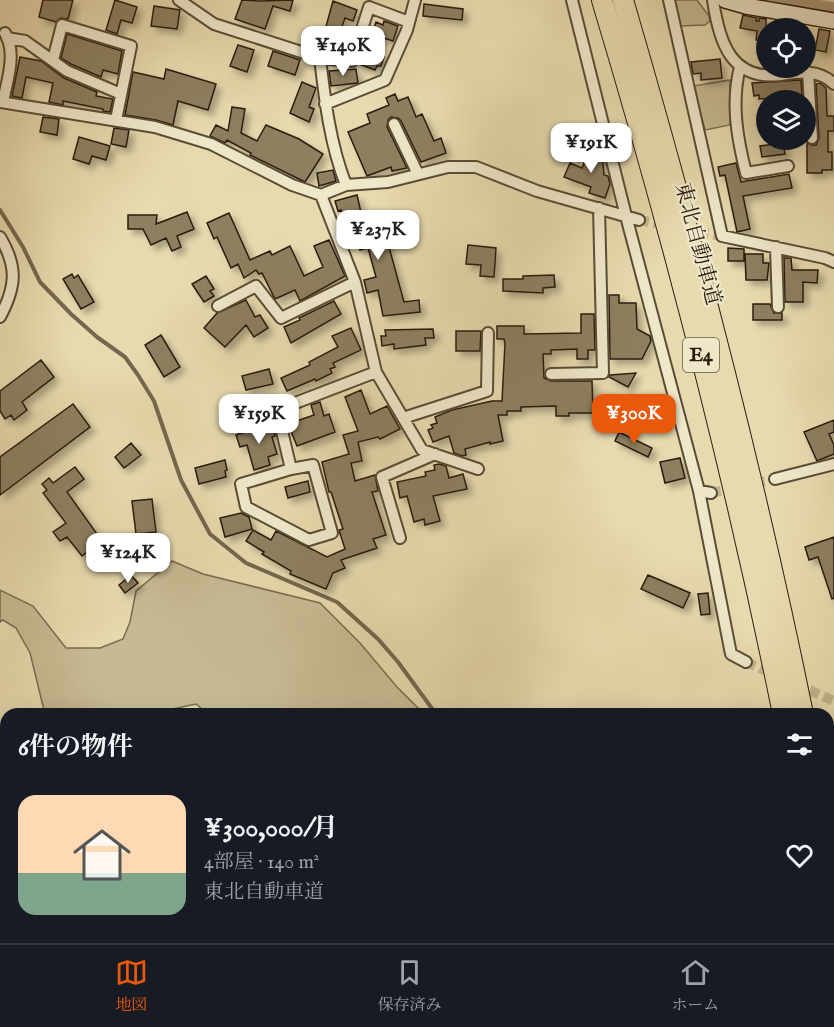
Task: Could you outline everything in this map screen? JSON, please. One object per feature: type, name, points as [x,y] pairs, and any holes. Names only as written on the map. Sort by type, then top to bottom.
[{"type":"highway","name":"東北自動車道","points":[[602,0],[648,153],[712,398],[757,589],[782,708]]},
{"type":"highway","name":"東北自動車道","points":[[623,0],[669,158],[731,393],[779,597],[802,708]]},
{"type":"street","points":[[179,0],[214,24],[320,58],[352,61],[369,7],[409,22]]},
{"type":"street","points":[[325,104],[385,80],[409,22],[415,0]]},
{"type":"street","points":[[572,0],[626,216],[699,491],[731,654],[746,662]]},
{"type":"street","points":[[669,0],[722,236],[825,258],[834,262]]},
{"type":"street","points":[[713,0],[716,22],[728,53],[740,67],[756,75]]},
{"type":"street","points":[[725,0],[746,6],[834,21]]},
{"type":"street","points":[[53,60],[62,25],[131,46],[117,120]]},
{"type":"street","points":[[121,94],[67,70],[25,41],[6,35],[11,44],[11,62],[1,102],[117,120],[211,144],[292,185],[321,195],[346,185],[388,182],[448,167],[476,167],[537,191],[639,220]]},
{"type":"street","points":[[320,58],[325,104],[336,161],[346,185]]},
{"type":"street","points":[[740,67],[735,87],[735,112],[746,173],[788,166]]},
{"type":"street","points":[[816,72],[834,84]]},
{"type":"street","points":[[394,124],[418,174]]},
{"type":"street","points":[[321,195],[355,282],[376,372],[422,450],[478,469]]},
{"type":"street","points":[[551,374],[603,373],[599,208]]},
{"type":"street","points":[[0,237],[9,251],[14,277],[8,302],[0,317]]},
{"type":"street","points":[[776,247],[778,308]]},
{"type":"street","points":[[218,306],[256,286],[281,318],[355,282]]},
{"type":"street","points":[[403,418],[487,391],[488,333]]},
{"type":"street","points":[[291,469],[277,410],[376,372]]},
{"type":"street","points":[[400,538],[382,477],[435,454]]},
{"type":"street","points":[[775,479],[834,464]]},
{"type":"street","points":[[313,465],[332,533],[309,540],[246,507],[241,484],[291,469],[313,465]]},
{"type":"street","points":[[699,491],[711,493]]},
{"type":"shaded area","points":[[673,0],[697,0],[710,21],[705,25],[679,26]]},
{"type":"shaded area","points":[[730,80],[730,125],[705,130],[693,86]]},
{"type":"shaded area","points":[[172,561],[203,574],[320,603],[360,643],[418,708],[201,708],[196,704],[177,708],[44,708],[30,653],[16,628],[3,620],[0,622],[0,590],[33,606],[66,648],[100,648],[123,639],[130,622],[136,591]]},
{"type":"building","points":[[43,0],[73,0],[68,19],[61,18],[56,22],[39,17]]},
{"type":"building","points":[[115,0],[137,7],[132,23],[121,20],[117,34],[106,30]]},
{"type":"building","points":[[242,0],[293,0],[290,11],[273,6],[265,29],[235,19]]},
{"type":"building","points":[[333,1],[357,10],[353,21],[345,18],[339,35],[347,38],[344,48],[322,41]]},
{"type":"building","points":[[424,4],[463,9],[462,20],[423,16]]},
{"type":"building","points":[[154,6],[180,10],[177,29],[151,26]]},
{"type":"building","points":[[743,15],[757,18],[756,31],[740,28]]},
{"type":"building","points":[[384,21],[398,26],[393,41],[372,34],[376,22],[383,25]]},
{"type":"building","points":[[819,29],[830,31],[826,52],[816,50]]},
{"type":"building","points":[[67,34],[122,51],[118,74],[103,70],[101,77],[61,58]]},
{"type":"building","points":[[367,37],[376,40],[372,54],[384,57],[381,66],[377,66],[375,70],[359,64]]},
{"type":"building","points":[[238,45],[254,50],[247,72],[230,66]]},
{"type":"building","points":[[273,51],[300,60],[295,75],[268,66]]},
{"type":"building","points":[[20,57],[41,61],[64,78],[97,92],[96,96],[113,99],[110,112],[63,101],[63,105],[49,102],[53,83],[26,77],[22,98],[12,96]]},
{"type":"building","points":[[720,59],[722,78],[701,80],[701,73],[693,74],[691,62]]},
{"type":"building","points":[[166,69],[216,84],[208,110],[178,101],[173,125],[125,115],[133,72],[164,79]]},
{"type":"building","points":[[356,69],[358,83],[331,86],[329,71]]},
{"type":"building","points":[[801,80],[802,90],[756,90],[754,96],[752,83]]},
{"type":"building","points":[[302,82],[316,88],[309,107],[314,109],[309,122],[290,113]]},
{"type":"building","points":[[820,83],[826,88],[827,116],[834,116],[834,131],[828,131],[828,152],[832,152],[832,170],[807,173],[807,150],[816,150],[819,138],[816,84]]},
{"type":"building","points":[[395,94],[398,101],[408,97],[416,117],[422,114],[434,141],[441,138],[446,153],[421,162],[401,121],[391,117],[387,127],[407,168],[392,171],[391,167],[367,176],[348,132],[370,123],[367,114],[389,105],[386,98]]},
{"type":"building","points":[[232,107],[245,109],[241,133],[257,141],[266,125],[299,139],[323,154],[305,182],[250,155],[251,153],[227,140],[225,143],[210,136],[216,125],[228,131]]},
{"type":"building","points":[[43,117],[59,119],[57,135],[40,132]]},
{"type":"building","points":[[570,127],[597,131],[594,147],[567,143]]},
{"type":"building","points":[[114,128],[129,130],[126,147],[111,144]]},
{"type":"building","points":[[79,137],[110,146],[106,160],[92,156],[89,164],[73,159]]},
{"type":"building","points":[[590,149],[602,153],[604,175],[608,176],[610,184],[605,198],[589,193],[591,187],[564,177],[570,163],[582,168]]},
{"type":"building","points":[[761,150],[784,150],[785,154],[762,157]]},
{"type":"building","points":[[736,163],[741,182],[789,174],[792,188],[743,196],[750,229],[737,232],[725,175],[720,176],[718,167]]},
{"type":"building","points":[[333,170],[336,181],[319,186],[317,173]]},
{"type":"building","points":[[357,195],[365,230],[383,225],[404,302],[419,300],[420,312],[383,316],[378,290],[367,293],[364,280],[376,277],[368,248],[360,250],[351,221],[344,223],[341,210],[338,211],[335,201]]},
{"type":"building","points":[[187,212],[194,229],[177,236],[181,247],[172,251],[166,238],[151,245],[143,229],[128,229],[128,215],[157,215],[156,224]]},
{"type":"building","points":[[229,213],[250,260],[270,251],[272,255],[290,246],[304,276],[323,267],[314,246],[329,240],[345,276],[300,301],[295,290],[275,299],[262,273],[259,274],[256,270],[244,278],[238,264],[231,268],[217,237],[214,239],[207,223]]},
{"type":"building","points":[[468,245],[496,248],[494,277],[480,276],[481,265],[466,264]]},
{"type":"building","points":[[728,248],[744,249],[744,261],[728,261]]},
{"type":"building","points":[[745,254],[763,254],[763,263],[769,263],[767,280],[746,280]]},
{"type":"building","points":[[784,258],[791,258],[792,270],[818,270],[817,283],[803,282],[803,302],[785,302]]},
{"type":"building","points":[[72,274],[74,278],[78,275],[94,302],[81,309],[63,279]]},
{"type":"building","points":[[554,275],[555,287],[543,288],[543,293],[503,291],[503,279]]},
{"type":"building","points":[[206,276],[214,289],[210,291],[214,296],[204,302],[192,284]]},
{"type":"building","points":[[609,295],[619,295],[619,303],[636,303],[637,329],[650,336],[651,341],[642,359],[610,359]]},
{"type":"building","points":[[246,300],[255,317],[260,315],[268,328],[254,337],[246,325],[225,347],[204,328],[217,313]]},
{"type":"building","points":[[334,301],[341,314],[291,343],[284,327]]},
{"type":"building","points":[[753,304],[770,304],[774,313],[782,313],[782,320],[753,320]]},
{"type":"building","points":[[581,314],[594,314],[595,350],[588,350],[588,359],[577,359],[577,349],[551,350],[551,354],[543,354],[544,378],[551,381],[592,381],[593,413],[569,413],[569,416],[556,416],[556,406],[521,407],[521,411],[507,411],[507,415],[498,415],[503,441],[465,449],[466,455],[462,456],[454,453],[449,436],[433,442],[428,430],[433,428],[431,425],[437,423],[435,417],[452,410],[502,401],[505,343],[504,339],[497,339],[497,326],[524,326],[524,334],[581,333]]},
{"type":"building","points":[[351,328],[361,350],[333,363],[335,367],[330,369],[332,373],[287,391],[281,378],[310,365],[309,362],[338,347],[332,336]]},
{"type":"building","points":[[433,329],[434,338],[425,338],[426,345],[394,349],[394,344],[382,346],[381,336],[386,336],[385,330]]},
{"type":"building","points":[[456,331],[481,331],[480,351],[456,351]]},
{"type":"building","points":[[161,335],[180,367],[164,377],[145,345]]},
{"type":"building","points":[[41,360],[54,377],[22,402],[27,410],[14,420],[11,415],[5,419],[0,411],[0,391]]},
{"type":"building","points":[[269,369],[273,384],[246,390],[242,376]]},
{"type":"building","points":[[636,373],[628,387],[609,377],[610,375]]},
{"type":"building","points":[[361,390],[370,414],[387,406],[400,429],[380,439],[378,437],[358,442],[362,461],[351,463],[355,481],[375,475],[378,491],[372,492],[386,535],[373,539],[377,548],[341,560],[345,568],[333,573],[326,589],[290,574],[291,571],[262,554],[264,552],[246,541],[253,530],[271,540],[276,531],[327,557],[345,549],[339,530],[343,529],[331,492],[329,492],[322,462],[349,454],[343,435],[358,431],[345,397]]},
{"type":"building","points":[[320,402],[324,416],[329,414],[335,432],[297,446],[288,424],[314,415],[311,405]]},
{"type":"building","points":[[73,404],[90,427],[0,495],[0,457]]},
{"type":"building","points":[[834,420],[834,432],[829,434],[834,445],[834,454],[817,461],[804,432]]},
{"type":"building","points":[[272,423],[275,436],[272,437],[277,454],[268,457],[270,465],[254,470],[247,445],[240,447],[236,435]]},
{"type":"building","points":[[619,432],[652,448],[648,457],[615,441]]},
{"type":"building","points":[[131,443],[141,455],[124,468],[115,457]]},
{"type":"building","points":[[680,458],[685,478],[665,483],[660,462]]},
{"type":"building","points":[[225,460],[226,477],[199,484],[195,468]]},
{"type":"building","points":[[434,465],[446,466],[449,478],[463,474],[467,489],[433,496],[440,521],[425,525],[424,519],[414,522],[407,496],[400,498],[397,482],[426,476],[425,472],[435,470]]},
{"type":"building","points":[[75,467],[84,479],[67,492],[102,541],[82,556],[67,537],[60,541],[53,532],[66,523],[43,493],[47,490],[42,484],[49,478],[53,483]]},
{"type":"building","points":[[308,481],[310,492],[288,498],[285,487]]},
{"type":"building","points":[[152,499],[156,532],[136,534],[132,501]]},
{"type":"building","points":[[241,513],[249,517],[252,529],[225,537],[220,518]]},
{"type":"building","points":[[834,537],[834,598],[832,599],[818,557],[809,560],[805,547]]},
{"type":"building","points":[[131,575],[138,583],[125,593],[119,585]]},
{"type":"building","points":[[648,575],[690,593],[683,608],[641,589]]},
{"type":"building","points":[[708,593],[710,614],[701,615],[698,594]]},
{"type":"waterway","points":[[756,0],[834,13]]},
{"type":"waterway","points":[[0,210],[23,247],[40,282],[97,337],[125,357],[138,375],[154,401],[181,480],[210,534],[246,563],[337,602],[378,639],[432,708]]},
{"type":"tunnel","points":[[639,220],[669,226]]},
{"type":"tunnel","points":[[684,229],[722,236]]},
{"type":"tunnel","points":[[711,493],[775,479]]},
{"type":"tunnel","points":[[746,662],[776,675]]},
{"type":"tunnel","points":[[796,684],[834,701]]}]
